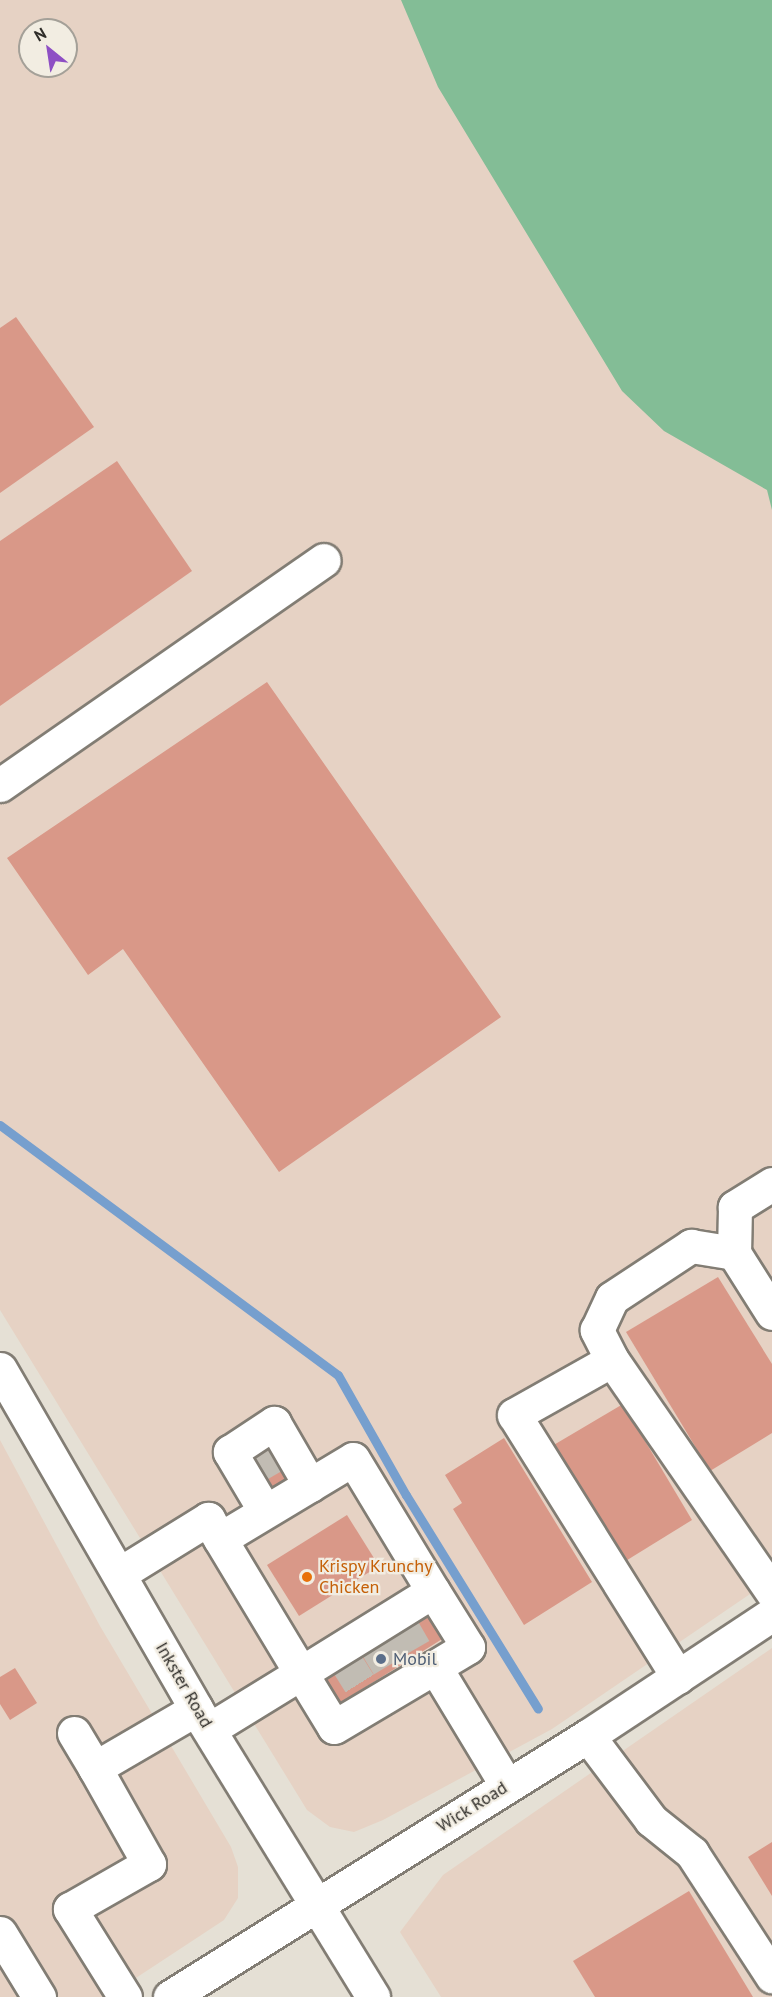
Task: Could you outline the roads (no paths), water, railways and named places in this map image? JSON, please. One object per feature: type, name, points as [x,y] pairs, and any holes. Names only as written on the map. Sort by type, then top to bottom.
[{"type":"street","points":[[0,785],[324,560]]},
{"type":"street","points":[[772,1184],[735,1207],[734,1253],[772,1313]]},
{"type":"street","points":[[734,1253],[691,1246],[612,1298],[597,1330],[612,1360],[772,1592]]},
{"type":"street","points":[[612,1360],[514,1415],[678,1677]]},
{"type":"street","name":"Inkster Road","points":[[0,1369],[203,1719],[373,1997]]},
{"type":"street","points":[[95,1768],[301,1673],[341,1652],[401,1659],[468,1647],[353,1459],[220,1539]]},
{"type":"street","points":[[266,1512],[267,1460],[310,1485]]},
{"type":"street","points":[[119,1574],[208,1519],[334,1727],[401,1659]]},
{"type":"street","points":[[433,1591],[397,1618],[401,1659],[507,1786]]},
{"type":"street","name":"Wick Road","points":[[170,1997],[588,1736],[772,1614]]},
{"type":"street","points":[[74,1733],[149,1864],[70,1909],[125,1997]]},
{"type":"street","points":[[588,1736],[651,1820],[692,1853],[772,1976]]},
{"type":"street","points":[[5,1952],[39,1997]]},
{"type":"waterway","points":[[0,1125],[338,1375],[406,1495],[538,1709]]},
{"type":"tunnel","points":[[255,1467],[283,1451]]},
{"type":"tunnel","points":[[399,1621],[415,1649]]},
{"type":"tunnel","points":[[372,1639],[388,1666]]},
{"type":"tunnel","points":[[342,1655],[360,1684]]},
{"type":"place","name":"Krispy Krunchy Chicken","points":[[307,1577]]},
{"type":"place","name":"Mobil","points":[[381,1659]]}]
